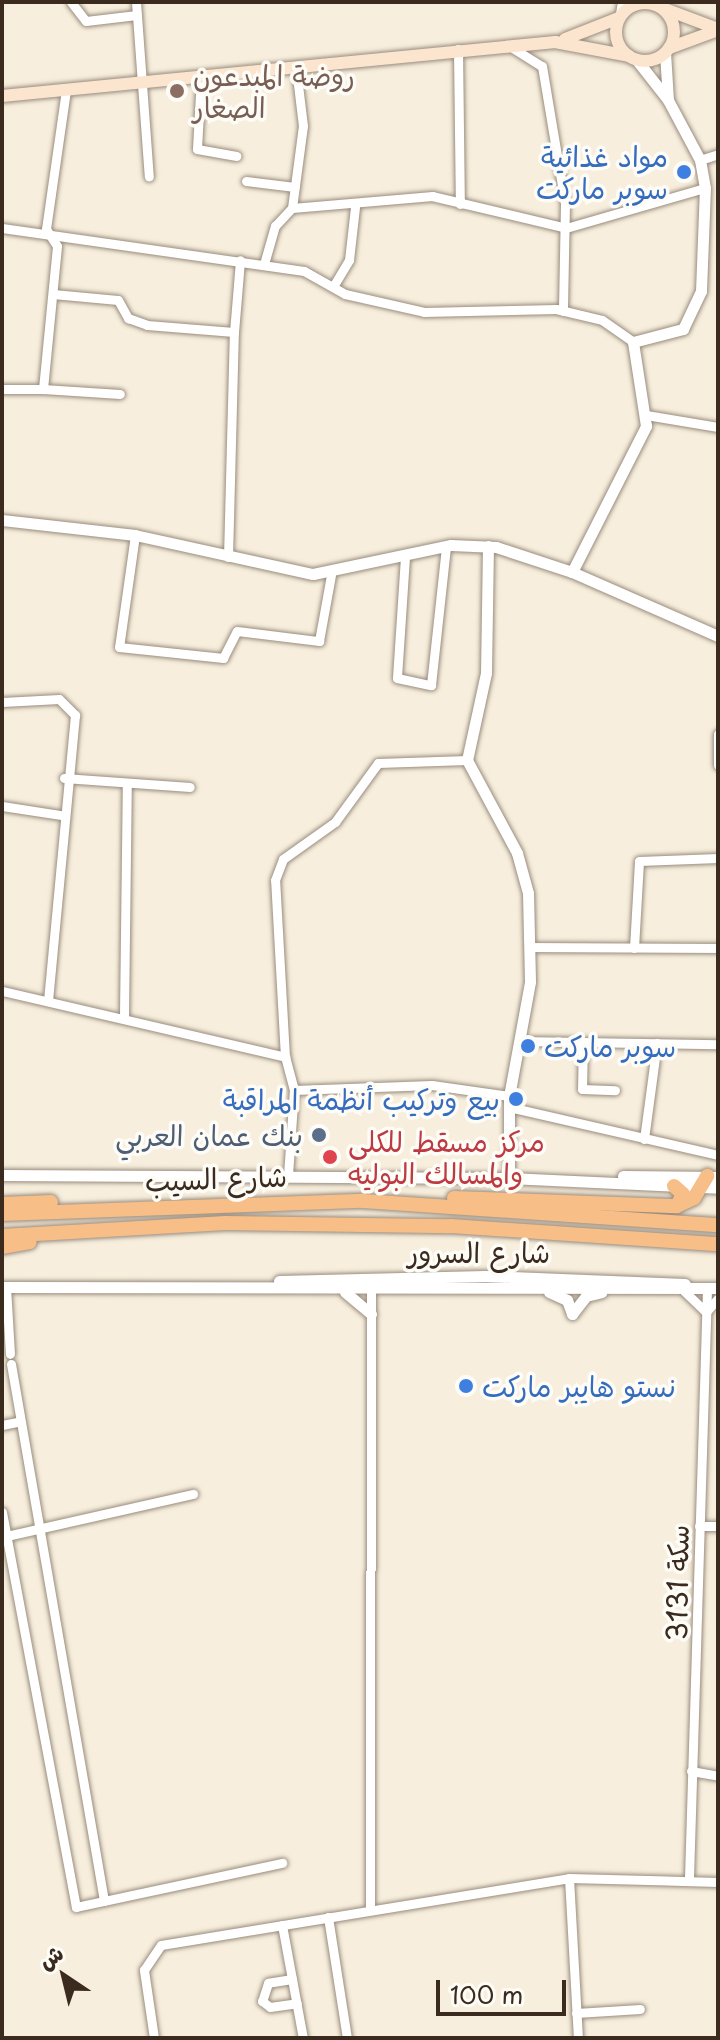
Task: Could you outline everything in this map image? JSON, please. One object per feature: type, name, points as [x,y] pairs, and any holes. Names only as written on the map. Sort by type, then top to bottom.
[{"type":"highway","points":[[363,1201],[677,1206],[712,1183]]},
{"type":"highway","points":[[674,1186],[683,1194],[677,1206]]},
{"type":"highway","points":[[2,1204],[220,1201]]},
{"type":"highway","name":"شارع السيب","points":[[2,1214],[220,1201],[363,1201],[718,1225]]},
{"type":"highway","name":"شارع السيب","points":[[2,1236],[226,1223],[451,1226],[718,1244]]},
{"type":"highway","points":[[2,1247],[85,1231]]},
{"type":"main road","points":[[657,5],[674,27],[667,50]]},
{"type":"main road","points":[[555,42],[621,11],[657,5],[718,30]]},
{"type":"main road","points":[[621,11],[618,43],[632,58]]},
{"type":"main road","points":[[2,96],[458,49],[555,42],[632,58],[667,50],[718,30]]},
{"type":"street","points":[[71,2],[79,20],[137,15]]},
{"type":"street","points":[[136,2],[149,177]]},
{"type":"street","points":[[508,46],[542,66],[566,228],[563,311]]},
{"type":"street","points":[[458,49],[460,204]]},
{"type":"street","points":[[667,50],[668,100]]},
{"type":"street","points":[[632,58],[668,100],[700,160],[705,188],[705,268],[691,319],[675,334],[633,342]]},
{"type":"street","points":[[264,264],[275,226],[292,208],[303,126],[296,68]]},
{"type":"street","points":[[201,77],[197,149],[236,156]]},
{"type":"street","points":[[43,389],[57,246],[46,229],[66,90]]},
{"type":"street","points":[[700,160],[718,154]]},
{"type":"street","points":[[246,181],[295,187]]},
{"type":"street","points":[[292,208],[355,207],[377,196],[460,204],[566,228],[705,188]]},
{"type":"street","points":[[334,285],[349,260],[355,207]]},
{"type":"street","points":[[2,228],[46,229],[264,264],[424,312],[563,311],[602,320],[633,342],[646,415],[630,463],[572,572]]},
{"type":"street","points":[[228,557],[234,332],[240,260]]},
{"type":"street","points":[[53,294],[118,300],[128,318],[147,325],[234,332]]},
{"type":"street","points":[[2,389],[120,394]]},
{"type":"street","points":[[646,415],[718,427]]},
{"type":"street","points":[[2,520],[135,535],[228,557],[331,575],[446,546],[488,546],[572,572],[718,636]]},
{"type":"street","points":[[135,535],[119,647],[223,658],[237,631],[319,641],[331,575]]},
{"type":"street","points":[[405,557],[397,678],[431,685],[446,546]]},
{"type":"street","points":[[488,546],[486,673],[467,760],[525,874],[529,947],[509,1101],[509,1178]]},
{"type":"street","points":[[2,702],[59,699],[72,706],[48,1000]]},
{"type":"street","points":[[718,734],[718,765]]},
{"type":"street","points":[[288,1175],[294,1090],[285,1057],[275,880],[283,859],[335,822],[378,763],[467,760]]},
{"type":"street","points":[[64,778],[190,787]]},
{"type":"street","points":[[124,1016],[127,784]]},
{"type":"street","points":[[2,806],[61,815]]},
{"type":"street","points":[[634,948],[639,861],[718,858]]},
{"type":"street","points":[[529,947],[718,948]]},
{"type":"street","points":[[2,991],[124,1016],[285,1057]]},
{"type":"street","points":[[519,1041],[718,1044]]},
{"type":"street","points":[[583,1042],[582,1089],[615,1090]]},
{"type":"street","points":[[644,1139],[657,1043]]},
{"type":"street","points":[[294,1090],[432,1085],[509,1101],[644,1139],[713,1154],[712,1183]]},
{"type":"street","points":[[2,1175],[509,1178],[674,1186],[712,1183]]},
{"type":"street","points":[[527,1179],[712,1183]]},
{"type":"street","name":"شارع السرور","points":[[4,1287],[637,1278],[713,1288]]},
{"type":"street","points":[[370,1906],[371,1282]]},
{"type":"street","name":"شارع السرور","points":[[251,1284],[305,1288],[371,1282],[436,1287],[713,1288]]},
{"type":"street","points":[[4,1287],[8,1352],[18,1422],[104,1901]]},
{"type":"street","points":[[436,1287],[548,1292],[567,1300],[572,1314],[586,1296],[619,1288]]},
{"type":"street","points":[[305,1288],[356,1295],[371,1314]]},
{"type":"street","points":[[681,1288],[706,1312],[718,1298]]},
{"type":"street","name":"سكة 3131","points":[[689,1878],[706,1312],[713,1288]]},
{"type":"street","points":[[2,1425],[18,1422]]},
{"type":"street","points":[[4,1537],[193,1494]]},
{"type":"street","points":[[2,1512],[4,1537],[76,1907],[282,1863]]},
{"type":"street","points":[[699,1526],[718,1526]]},
{"type":"street","points":[[691,1771],[718,1776]]},
{"type":"street","points":[[569,1878],[578,2038]]},
{"type":"street","points":[[154,2038],[148,1954],[161,1945],[328,1917],[370,1906],[569,1878],[689,1878],[718,1882]]},
{"type":"street","points":[[328,1917],[347,2038]]},
{"type":"street","points":[[282,1925],[303,2038]]},
{"type":"street","points":[[292,1979],[268,1983],[262,2001],[270,2007],[297,2003]]},
{"type":"street","points":[[576,2013],[640,2009]]},
{"type":"place","name":"روضة المبدعون الصغار","points":[[177,91]]},
{"type":"place","name":"مواد غذائية سوبر ماركت","points":[[684,172]]},
{"type":"place","name":"سوبر ماركت","points":[[528,1046]]},
{"type":"place","name":"بيع وتركيب أنظمة المراقبة","points":[[516,1099]]},
{"type":"place","name":"بنك عمان العربي","points":[[319,1135]]},
{"type":"place","name":"مركز مسقط للكلى والمسالك البوليه","points":[[330,1157]]},
{"type":"place","name":"نستو هايبر ماركت","points":[[466,1386]]}]
